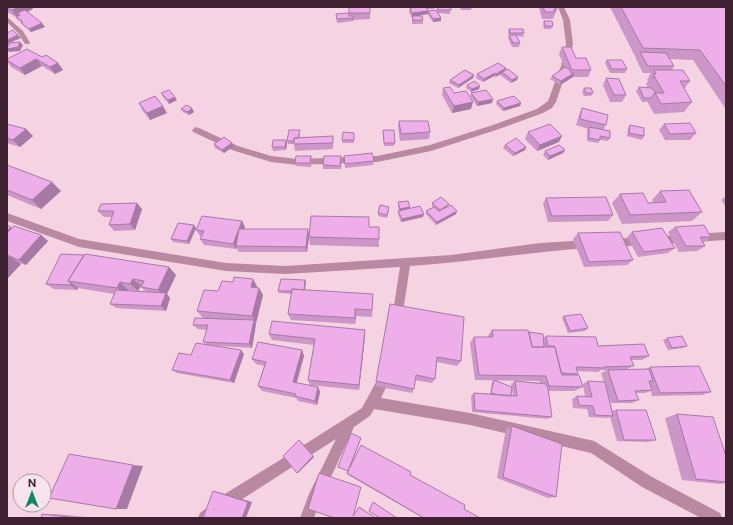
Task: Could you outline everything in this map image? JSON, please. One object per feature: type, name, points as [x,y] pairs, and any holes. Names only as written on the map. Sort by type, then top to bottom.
[{"type":"street","points":[[196,130],[235,148],[257,155],[271,159],[298,162],[378,159],[426,149],[496,127],[540,112],[552,102],[570,48],[570,31],[561,7]]},
{"type":"street","points":[[7,19],[21,32],[27,43]]},
{"type":"street","points":[[7,217],[79,243],[226,267],[286,270],[451,259],[540,247],[726,236]]},
{"type":"street","points":[[395,331],[406,261]]},
{"type":"street","points":[[205,518],[228,500],[366,412],[384,380],[389,360]]},
{"type":"street","points":[[372,403],[470,419],[594,447],[647,482],[715,518]]},
{"type":"street","points":[[307,518],[314,499],[349,424]]},
{"type":"building","points":[[7,7],[18,7],[12,10]]},
{"type":"building","points":[[349,7],[370,7],[370,13],[349,13]]},
{"type":"building","points":[[426,7],[428,11],[412,13],[410,8]]},
{"type":"building","points":[[437,7],[451,7],[451,10],[438,10]]},
{"type":"building","points":[[543,7],[556,7],[557,9],[554,9],[555,12],[545,12]]},
{"type":"building","points":[[621,7],[726,7],[726,86],[700,50],[643,48]]},
{"type":"building","points":[[25,10],[42,23],[29,29],[21,23],[23,22],[16,17],[20,15],[17,13]]},
{"type":"building","points":[[436,10],[441,18],[433,19],[428,11]]},
{"type":"building","points":[[349,13],[349,16],[353,16],[354,18],[337,19],[336,14]]},
{"type":"building","points":[[412,16],[422,16],[423,20],[413,20]]},
{"type":"building","points":[[544,21],[552,21],[553,26],[545,26]]},
{"type":"building","points":[[509,29],[523,29],[524,33],[510,33]]},
{"type":"building","points":[[13,30],[18,35],[7,40],[7,33]]},
{"type":"building","points":[[509,35],[516,35],[520,43],[513,43]]},
{"type":"building","points":[[20,42],[18,47],[7,49],[9,43]]},
{"type":"building","points":[[562,47],[571,47],[576,58],[586,58],[591,70],[572,70]]},
{"type":"building","points":[[27,49],[42,57],[46,55],[58,63],[50,67],[36,59],[20,68],[7,60]]},
{"type":"building","points":[[640,52],[666,53],[674,66],[648,66]]},
{"type":"building","points":[[607,60],[622,60],[627,69],[612,69]]},
{"type":"building","points":[[498,63],[506,68],[484,79],[477,74]]},
{"type":"building","points":[[565,67],[569,69],[571,73],[574,73],[561,81],[552,76]]},
{"type":"building","points":[[508,69],[518,77],[512,80],[502,72]]},
{"type":"building","points":[[465,70],[474,75],[459,85],[450,80]]},
{"type":"building","points":[[654,70],[683,70],[690,81],[680,81],[692,102],[661,104],[655,93],[664,93],[653,74],[656,74]]},
{"type":"building","points":[[606,78],[619,79],[626,95],[614,95]]},
{"type":"building","points":[[475,81],[480,86],[472,89],[467,85]]},
{"type":"building","points":[[450,87],[454,93],[466,91],[473,102],[454,106],[443,88]]},
{"type":"building","points":[[639,87],[652,88],[655,93],[651,98],[644,98]]},
{"type":"building","points":[[584,88],[591,88],[593,93],[586,93]]},
{"type":"building","points":[[169,90],[175,97],[168,100],[161,93]]},
{"type":"building","points":[[486,90],[493,99],[478,102],[471,93]]},
{"type":"building","points":[[155,96],[163,106],[147,113],[139,103]]},
{"type":"building","points":[[514,96],[521,103],[504,108],[497,101]]},
{"type":"building","points":[[186,105],[192,108],[188,112],[181,109]]},
{"type":"building","points":[[582,108],[608,115],[606,125],[580,119]]},
{"type":"building","points":[[399,121],[428,121],[430,132],[401,134]]},
{"type":"building","points":[[690,123],[696,133],[670,134],[664,124]]},
{"type":"building","points":[[7,124],[26,129],[13,140],[7,138]]},
{"type":"building","points":[[550,124],[562,136],[540,145],[528,132]]},
{"type":"building","points":[[630,125],[644,128],[644,136],[629,133]]},
{"type":"building","points":[[589,127],[610,131],[610,138],[600,136],[600,140],[589,138]]},
{"type":"building","points":[[289,130],[300,130],[298,138],[294,138],[294,141],[287,141]]},
{"type":"building","points":[[383,130],[394,130],[395,143],[384,143]]},
{"type":"building","points":[[343,132],[354,133],[354,140],[342,140]]},
{"type":"building","points":[[333,136],[333,143],[294,144],[294,138]]},
{"type":"building","points":[[224,137],[232,143],[222,150],[214,144]]},
{"type":"building","points":[[516,138],[526,147],[515,153],[505,145]]},
{"type":"building","points":[[273,140],[286,140],[285,147],[272,147]]},
{"type":"building","points":[[559,145],[565,150],[550,156],[545,151]]},
{"type":"building","points":[[372,153],[374,161],[345,164],[344,156]]},
{"type":"building","points":[[296,156],[311,156],[310,163],[295,163]]},
{"type":"building","points":[[324,156],[341,156],[340,166],[323,165]]},
{"type":"building","points":[[7,165],[52,182],[32,200],[7,190]]},
{"type":"building","points":[[689,190],[702,212],[630,215],[620,194],[643,193],[648,203],[666,202],[660,191]]},
{"type":"building","points":[[441,197],[449,204],[440,210],[432,203]]},
{"type":"building","points":[[606,197],[613,215],[552,216],[546,198]]},
{"type":"building","points":[[408,201],[410,207],[400,209],[398,202]]},
{"type":"building","points":[[137,203],[130,224],[109,225],[114,211],[98,211],[101,204]]},
{"type":"building","points":[[380,205],[389,207],[387,215],[378,213]]},
{"type":"building","points":[[451,205],[457,211],[437,222],[426,211],[434,207],[439,211]]},
{"type":"building","points":[[420,206],[424,214],[402,219],[398,211]]},
{"type":"building","points":[[202,216],[242,221],[233,244],[200,239],[204,231],[196,230]]},
{"type":"building","points":[[311,216],[369,217],[369,227],[379,227],[379,239],[309,237]]},
{"type":"building","points":[[178,223],[194,225],[187,241],[171,239]]},
{"type":"building","points":[[7,225],[11,227],[7,231]]},
{"type":"building","points":[[704,225],[711,237],[700,237],[705,246],[686,246],[675,227]]},
{"type":"building","points":[[14,226],[41,235],[19,260],[7,255],[7,233]]},
{"type":"building","points":[[662,228],[675,248],[644,252],[632,232]]},
{"type":"building","points":[[239,229],[308,229],[306,247],[236,246]]},
{"type":"building","points":[[620,232],[633,260],[589,262],[578,233]]},
{"type":"building","points":[[61,254],[84,255],[68,281],[71,283],[70,285],[46,284]]},
{"type":"building","points":[[85,254],[169,267],[158,290],[141,287],[144,281],[133,279],[130,284],[120,282],[117,288],[68,281]]},
{"type":"building","points":[[234,277],[253,279],[251,287],[259,288],[252,316],[197,311],[204,290],[218,291],[222,281],[233,282]]},
{"type":"building","points":[[281,279],[305,280],[304,290],[292,289],[292,291],[278,291]]},
{"type":"building","points":[[292,289],[373,294],[372,310],[355,309],[355,318],[288,314]]},
{"type":"building","points":[[116,290],[166,293],[161,306],[110,304]]},
{"type":"building","points":[[390,304],[464,317],[461,361],[437,357],[435,379],[416,375],[414,389],[376,381]]},
{"type":"building","points":[[581,314],[588,328],[570,331],[564,316]]},
{"type":"building","points":[[195,318],[254,320],[249,344],[203,342],[208,325],[193,325]]},
{"type":"building","points":[[272,321],[365,330],[359,385],[308,380],[315,339],[269,334]]},
{"type":"building","points":[[492,330],[528,330],[532,347],[555,347],[562,375],[579,375],[583,387],[549,386],[546,376],[479,375],[474,337],[493,337]]},
{"type":"building","points":[[529,332],[543,334],[544,347],[532,347]]},
{"type":"building","points":[[546,336],[596,337],[598,346],[644,344],[649,356],[630,357],[634,366],[604,367],[605,368],[576,367],[578,374],[561,373],[555,347],[548,346]]},
{"type":"building","points":[[682,336],[687,346],[672,348],[667,338]]},
{"type":"building","points":[[258,342],[302,350],[293,382],[318,387],[315,401],[295,396],[296,394],[258,386],[266,362],[252,359]]},
{"type":"building","points":[[196,343],[241,350],[230,380],[172,370],[179,353],[191,355]]},
{"type":"building","points":[[699,366],[711,392],[660,393],[650,367]]},
{"type":"building","points":[[649,369],[653,381],[649,381],[652,390],[635,391],[639,400],[618,401],[608,370]]},
{"type":"building","points":[[494,380],[512,387],[511,396],[491,393]]},
{"type":"building","points":[[515,381],[546,384],[548,388],[552,417],[475,410],[474,393],[517,396]]},
{"type":"building","points":[[588,381],[605,382],[613,416],[595,415],[593,406],[579,405],[577,396],[592,397]]},
{"type":"building","points":[[616,410],[646,410],[656,440],[624,440]]},
{"type":"building","points":[[677,414],[713,417],[726,456],[726,482],[696,479]]},
{"type":"building","points":[[512,426],[562,444],[556,497],[503,477]]},
{"type":"building","points":[[351,433],[361,438],[348,471],[338,467]]},
{"type":"building","points":[[299,440],[313,456],[297,473],[283,456]]},
{"type":"building","points":[[361,445],[411,472],[410,475],[465,505],[464,509],[480,518],[424,518],[347,473]]},
{"type":"building","points":[[69,454],[133,465],[116,509],[52,498],[52,491]]},
{"type":"building","points":[[319,473],[361,487],[353,516],[359,507],[376,518],[334,518],[308,509]]},
{"type":"building","points":[[213,491],[248,502],[242,518],[203,518]]},
{"type":"building","points":[[373,502],[397,518],[380,518],[369,511]]},
{"type":"building","points":[[42,514],[77,518],[41,518]]}]
